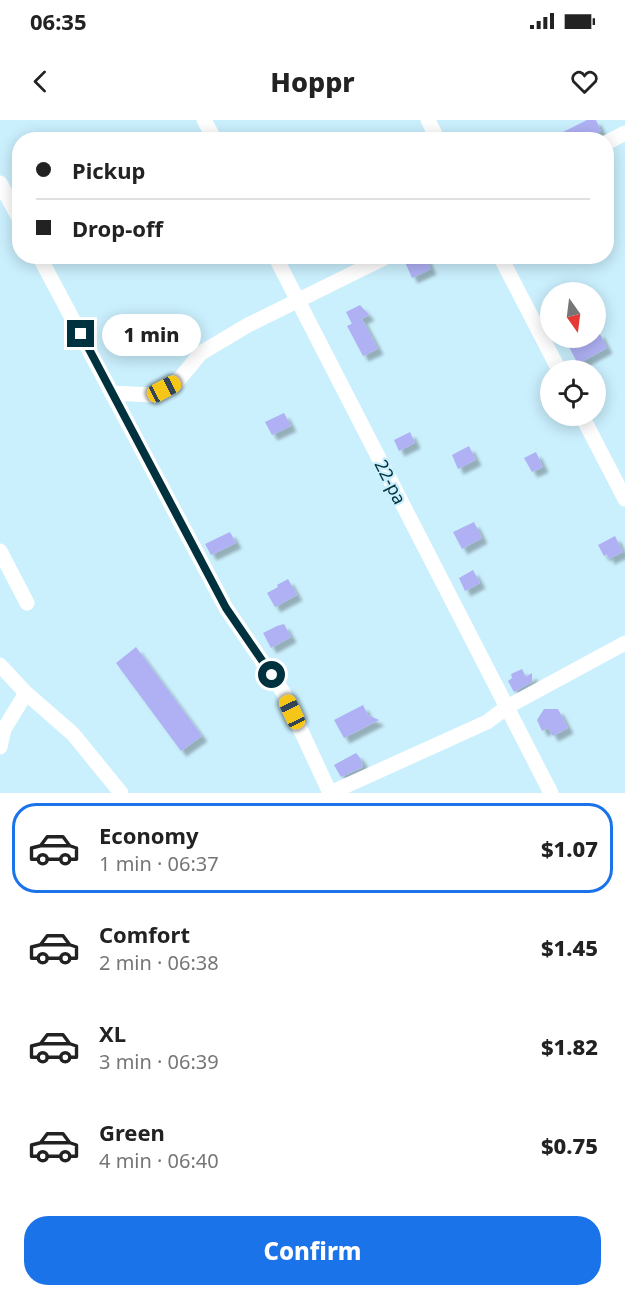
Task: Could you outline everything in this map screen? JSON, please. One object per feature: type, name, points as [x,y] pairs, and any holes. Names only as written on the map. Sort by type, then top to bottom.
[{"type":"street","points":[[0,183],[12,205]]},
{"type":"street","points":[[43,264],[226,608],[283,692],[330,793],[487,722],[507,707],[625,643]]},
{"type":"street","name":"22-ра","points":[[279,264],[551,793]]},
{"type":"street","points":[[112,393],[152,395],[176,383],[201,354],[248,325],[372,264]]},
{"type":"street","points":[[504,264],[553,360]]},
{"type":"street","points":[[587,426],[625,499]]},
{"type":"street","points":[[0,551],[27,603]]},
{"type":"street","points":[[0,665],[26,693],[73,734],[121,793]]},
{"type":"street","points":[[0,747],[4,729],[26,693]]},
{"type":"building","points":[[587,120],[596,120],[601,131],[599,132],[563,132]]},
{"type":"building","points":[[406,264],[429,264],[431,269],[412,278]]},
{"type":"building","points":[[360,305],[369,315],[352,324],[346,312]]},
{"type":"building","points":[[362,319],[378,349],[363,356],[347,326]]},
{"type":"building","points":[[606,346],[607,348],[585,360],[576,360],[570,348],[606,348]]},
{"type":"building","points":[[284,413],[291,426],[272,435],[265,422]]},
{"type":"building","points":[[410,432],[415,443],[399,451],[394,440]]},
{"type":"building","points":[[469,446],[476,460],[458,469],[452,455]]},
{"type":"building","points":[[536,452],[543,467],[532,472],[524,458]]},
{"type":"building","points":[[474,522],[482,538],[462,549],[453,532]]},
{"type":"building","points":[[230,532],[236,543],[211,555],[205,544]]},
{"type":"building","points":[[615,536],[623,552],[609,559],[607,554],[604,556],[598,545]]},
{"type":"building","points":[[473,570],[480,583],[465,591],[459,578]]},
{"type":"building","points":[[288,579],[297,595],[275,607],[267,593]]},
{"type":"building","points":[[284,624],[291,637],[271,648],[263,633]]},
{"type":"building","points":[[136,647],[202,736],[181,751],[116,663]]},
{"type":"building","points":[[522,669],[526,677],[532,673],[532,682],[514,692],[508,681],[512,678],[511,674]]},
{"type":"building","points":[[363,705],[368,715],[379,720],[344,738],[334,720]]},
{"type":"building","points":[[544,709],[558,709],[568,728],[553,736],[548,728],[542,731],[537,720]]},
{"type":"building","points":[[356,753],[363,767],[341,777],[334,765]]},
{"type":"route","points":[[81,334],[226,608],[272,675]]}]
